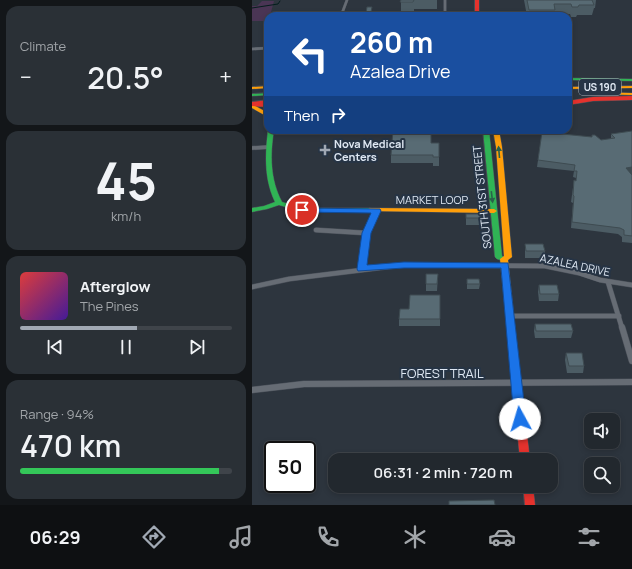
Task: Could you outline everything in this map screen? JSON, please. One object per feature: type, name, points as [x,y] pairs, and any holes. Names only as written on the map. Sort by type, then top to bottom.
[{"type":"main road","points":[[477,0],[477,12]]},
{"type":"main road","points":[[572,79],[632,80]]},
{"type":"main road","points":[[252,88],[264,87]]},
{"type":"main road","name":"US 190","points":[[572,88],[632,87]]},
{"type":"main road","name":"US 190","points":[[572,92],[632,90]]},
{"type":"main road","points":[[572,92],[632,94]]},
{"type":"main road","points":[[252,94],[264,94]]},
{"type":"main road","points":[[252,98],[264,97]]},
{"type":"main road","points":[[572,102],[593,99],[632,98]]},
{"type":"main road","points":[[252,105],[264,104]]},
{"type":"main road","points":[[252,105],[264,112]]},
{"type":"main road","points":[[252,210],[265,208],[279,203],[272,193],[268,147],[270,134]]},
{"type":"main road","name":"SOUTH 31ST STREET","points":[[486,134],[499,256],[505,262]]},
{"type":"main road","name":"SOUTH 31ST STREET","points":[[497,134],[508,257],[505,262],[524,453]]},
{"type":"main road","name":"MARKET LOOP","points":[[279,203],[302,210],[494,211]]},
{"type":"main road","points":[[529,493],[530,505]]},
{"type":"street","points":[[342,12],[347,0]]},
{"type":"street","points":[[445,12],[446,0]]},
{"type":"street","points":[[252,49],[264,48]]},
{"type":"street","points":[[252,148],[268,147]]},
{"type":"street","points":[[362,269],[366,233],[377,211]]},
{"type":"street","points":[[316,230],[366,233]]},
{"type":"street","name":"AZALEA DRIVE","points":[[252,287],[289,279],[362,269],[404,265],[505,262],[545,266],[608,282],[632,285]]},
{"type":"street","points":[[608,282],[632,361]]},
{"type":"street","points":[[510,316],[619,316]]},
{"type":"street","name":"FOREST TRAIL","points":[[252,390],[304,384],[632,382]]},
{"type":"shaded area","points":[[262,1],[274,1],[271,12],[264,12],[264,21],[252,21],[252,6],[257,6]]},
{"type":"building","points":[[401,0],[414,0],[413,2],[400,2]]},
{"type":"building","points":[[527,0],[592,0],[594,5],[579,5],[578,7],[572,7],[571,4],[554,4],[555,10],[529,10]]},
{"type":"building","points":[[367,7],[372,7],[371,12],[366,12]]},
{"type":"building","points":[[632,131],[632,167],[626,168],[632,175],[632,236],[624,235],[624,230],[620,228],[572,222],[574,180],[576,181],[577,171],[574,171],[575,165],[538,160],[542,134],[562,134],[592,137],[592,135],[595,135],[601,140],[615,138],[611,134]]},
{"type":"building","points":[[393,134],[431,134],[431,143],[439,143],[439,157],[433,157],[433,155],[391,155]]},
{"type":"building","points":[[466,214],[481,214],[481,218],[466,218]]},
{"type":"building","points":[[525,244],[543,244],[545,251],[526,251]]},
{"type":"building","points":[[426,274],[438,274],[437,284],[426,284]]},
{"type":"building","points":[[467,279],[479,279],[480,284],[467,284]]},
{"type":"building","points":[[539,285],[557,285],[559,294],[540,294]]},
{"type":"building","points":[[410,295],[440,295],[440,319],[399,319],[400,309],[409,309]]},
{"type":"building","points":[[535,324],[571,324],[573,331],[536,331]]},
{"type":"building","points":[[566,353],[582,353],[584,366],[569,366]]},
{"type":"building","points":[[494,500],[495,505],[449,505],[449,501]]},
{"type":"waterway","points":[[252,8],[278,4],[280,1]]},
{"type":"traffic: fast","points":[[572,79],[632,80]]},
{"type":"traffic: fast","points":[[252,95],[264,94]]},
{"type":"traffic: fast","points":[[271,134],[268,158],[270,176],[279,203],[302,210],[370,210]]},
{"type":"traffic: fast","points":[[486,134],[499,257],[504,259]]},
{"type":"traffic: fast","points":[[252,210],[265,208],[279,203]]},
{"type":"traffic: slow","points":[[252,88],[264,87]]},
{"type":"traffic: slow","points":[[572,88],[632,87]]},
{"type":"traffic: slow","points":[[591,93],[632,94]]},
{"type":"traffic: slow","points":[[252,106],[264,113]]},
{"type":"traffic: slow","points":[[497,134],[508,257],[504,259],[514,357]]},
{"type":"traffic: slow","points":[[370,210],[494,211]]},
{"type":"traffic: jam","points":[[477,0],[477,12]]},
{"type":"traffic: jam","points":[[572,102],[593,99],[632,98]]},
{"type":"traffic: jam","points":[[252,104],[264,102]]},
{"type":"traffic: jam","points":[[254,105],[264,105]]},
{"type":"traffic: jam","points":[[514,357],[524,453]]},
{"type":"traffic: jam","points":[[529,493],[530,505]]},
{"type":"place","name":"Nova Medical Centers","points":[[325,150]]},
{"type":"route","points":[[302,210],[377,211],[366,233],[362,269],[404,265],[505,265],[520,419]]}]
